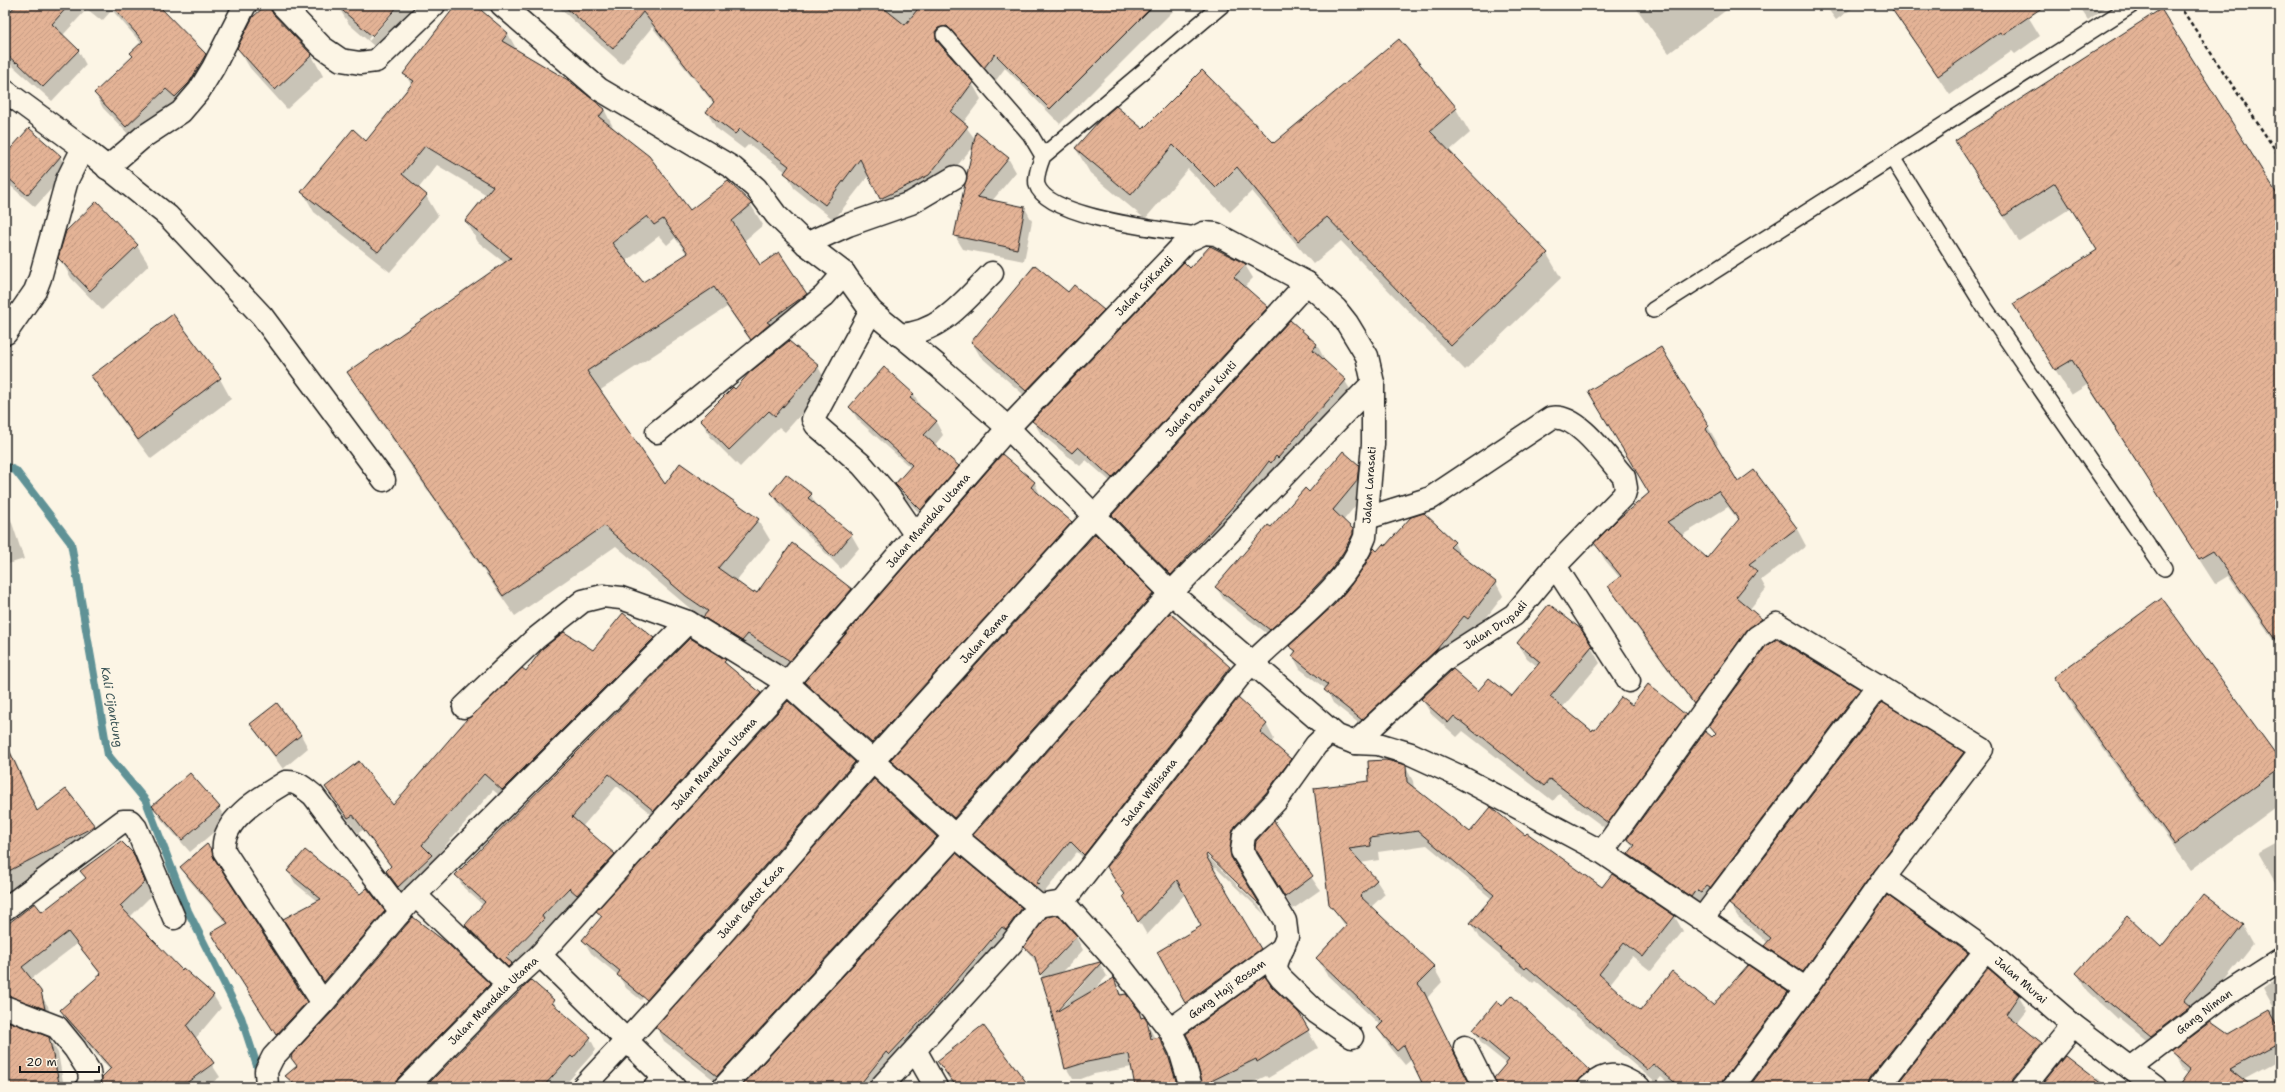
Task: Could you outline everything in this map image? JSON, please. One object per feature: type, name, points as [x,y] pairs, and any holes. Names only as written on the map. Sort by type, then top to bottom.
[{"type":"street","points":[[107,168],[143,137],[181,112],[199,91],[213,68],[245,5]]},
{"type":"street","points":[[282,5],[322,47],[341,60],[360,63],[376,61],[434,5]]},
{"type":"street","points":[[502,5],[599,89],[733,168],[756,188],[776,215],[806,244],[844,273],[871,310],[1008,428],[1095,514],[1171,593],[1251,664],[1337,736],[1355,743],[1378,744],[1411,754],[1458,776],[1602,852],[1806,989]]},
{"type":"street","points":[[5,91],[83,148],[168,216],[262,316],[384,480]]},
{"type":"street","points":[[6,333],[38,285],[67,180],[83,148]]},
{"type":"street","points":[[806,244],[848,225],[911,203],[955,177]]},
{"type":"street","points":[[1197,235],[1204,233],[1216,234],[1307,283]]},
{"type":"street","name":"Jalan SriKandi","points":[[1008,428],[1187,241],[1197,235]]},
{"type":"street","points":[[656,432],[824,296],[844,273]]},
{"type":"street","points":[[899,335],[912,334],[938,324],[951,315],[992,273]]},
{"type":"street","name":"Jalan Larasati","points":[[1251,664],[1333,586],[1360,550],[1365,537],[1373,444],[1373,383],[1367,356],[1347,323],[1336,309],[1307,283]]},
{"type":"street","name":"Jalan Danau Kunti","points":[[1095,514],[1307,283]]},
{"type":"street","points":[[871,310],[813,419],[816,425],[862,465],[888,495],[915,534]]},
{"type":"street","points":[[724,1087],[955,836],[1171,593],[1373,383]]},
{"type":"street","name":"Jalan Drupadi","points":[[1355,743],[1445,659],[1514,615],[1555,566],[1624,495],[1626,488],[1624,477],[1578,425],[1566,418],[1557,417],[1551,418],[1431,498],[1367,518]]},
{"type":"street","name":"Jalan Mandala Utama","points":[[407,1087],[508,984],[540,955],[787,683],[1008,428]]},
{"type":"street","name":"Jalan Rama","points":[[873,762],[1095,514]]},
{"type":"street","points":[[1555,566],[1629,680]]},
{"type":"street","points":[[464,707],[535,639],[583,601],[603,596],[620,598],[688,622],[787,683],[955,836],[1039,906]]},
{"type":"street","points":[[267,1087],[266,1071],[268,1063],[323,1003],[415,895],[688,622]]},
{"type":"street","points":[[1602,852],[1757,637],[1777,624],[1982,749],[1884,878],[1806,989],[1733,1087]]},
{"type":"street","name":"Jalan Wibisana","points":[[1063,902],[1251,664]]},
{"type":"street","points":[[1702,919],[1879,685]]},
{"type":"street","points":[[1331,731],[1316,745],[1276,801],[1244,835],[1242,850],[1285,921],[1287,937],[1277,962],[1276,971],[1281,978],[1317,1013],[1352,1038]]},
{"type":"street","name":"Jalan Gatot Kaca","points":[[583,1087],[628,1040],[873,762]]},
{"type":"street","points":[[323,1003],[224,851],[224,839],[234,822],[245,811],[286,782],[298,784],[312,795],[401,912]]},
{"type":"street","points":[[5,909],[123,821],[130,821],[136,828],[174,918]]},
{"type":"street","name":"Jalan Murai","points":[[1884,878],[1986,950],[2073,1025],[2155,1087]]},
{"type":"street","points":[[415,895],[508,984]]},
{"type":"street","points":[[881,1087],[1012,943],[1039,906],[1063,902],[1121,967],[1170,1030],[1180,1050],[1191,1087]]},
{"type":"street","name":"Gang Haji Rosam","points":[[1170,1030],[1283,948]]},
{"type":"street","points":[[1879,1087],[1986,950]]},
{"type":"street","points":[[540,955],[628,1040],[662,1083]]},
{"type":"street","name":"Gang Niman","points":[[2130,1068],[2224,996],[2280,960]]},
{"type":"street","points":[[5,1007],[57,1027],[75,1049],[88,1071],[90,1080],[87,1087]]},
{"type":"street","points":[[2023,1087],[2073,1025]]},
{"type":"street","points":[[1465,1047],[1485,1087]]},
{"type":"street","points":[[915,1050],[936,1087]]},
{"type":"street","points":[[1589,1087],[1599,1077],[1611,1075],[1624,1079],[1639,1087]]},
{"type":"lane","points":[[1197,235],[1085,216],[1061,205],[1038,187],[1036,180],[1043,156],[1222,5]]},
{"type":"lane","points":[[1653,310],[1893,159],[2132,5]]},
{"type":"lane","points":[[944,35],[1030,134],[1043,156]]},
{"type":"lane","points":[[1893,159],[1985,308],[2164,568]]},
{"type":"path","points":[[2179,5],[2280,157]]},
{"type":"building","points":[[16,5],[69,5],[52,24],[79,50],[43,87],[17,62],[16,63],[5,53],[5,17]]},
{"type":"building","points":[[111,5],[158,5],[206,54],[189,83],[175,97],[166,89],[126,127],[94,93],[133,56],[130,53],[143,41]]},
{"type":"building","points":[[266,5],[270,5],[273,14],[312,55],[275,90],[237,48],[253,17]]},
{"type":"building","points":[[336,5],[399,5],[372,36]]},
{"type":"building","points":[[456,5],[475,5],[508,33],[502,41],[568,80],[605,109],[599,117],[649,156],[690,210],[728,181],[752,204],[732,221],[760,265],[779,252],[807,294],[767,322],[770,324],[751,340],[714,287],[587,371],[665,484],[680,463],[759,519],[718,568],[753,593],[754,591],[757,593],[792,543],[852,589],[790,661],[748,634],[742,641],[703,617],[708,611],[686,596],[604,526],[503,596],[347,372],[511,258],[465,221],[493,186],[425,146],[402,174],[427,195],[378,252],[301,192],[353,129],[366,141],[414,81],[403,74]],"holes":[[[647,216],[654,225],[663,219],[688,253],[643,282],[612,243]]]},
{"type":"building","points":[[563,5],[880,5],[905,25],[921,5],[1154,5],[1050,109],[995,54],[984,68],[947,26],[938,28],[935,32],[937,41],[973,82],[951,112],[968,126],[929,175],[880,199],[860,159],[825,205],[784,173],[789,166],[740,129],[735,134],[706,112],[714,102],[643,12],[613,49]]},
{"type":"building","points":[[1889,5],[2046,5],[2002,35],[2000,32],[1938,76]]},
{"type":"building","points":[[2161,9],[2280,199],[2280,645],[2213,551],[2199,559],[2072,360],[2055,370],[2013,304],[2097,250],[2055,183],[2004,216],[1955,141]]},
{"type":"building","points":[[1399,39],[1457,108],[1430,131],[1548,253],[1451,346],[1327,217],[1298,241],[1237,167],[1216,188],[1173,145],[1131,195],[1075,148],[1098,122],[1116,106],[1143,129],[1202,70],[1274,143]]},
{"type":"building","points":[[29,128],[61,156],[27,195],[5,175],[5,155]]},
{"type":"building","points":[[976,132],[1009,158],[977,197],[1025,207],[1017,249],[954,236]]},
{"type":"building","points":[[97,201],[138,245],[90,291],[58,258],[66,231]]},
{"type":"building","points":[[1210,246],[1246,264],[1234,277],[1268,307],[1112,478],[1078,447],[1072,453],[1032,421],[1184,262],[1190,268]]},
{"type":"building","points":[[1035,265],[1068,292],[1074,285],[1104,310],[1026,391],[971,342]]},
{"type":"building","points":[[173,314],[221,378],[138,440],[91,376]]},
{"type":"building","points":[[1290,320],[1317,344],[1313,350],[1346,380],[1278,458],[1276,456],[1271,463],[1269,461],[1245,493],[1171,575],[1112,515]]},
{"type":"building","points":[[789,341],[819,366],[775,416],[769,411],[729,450],[700,420],[733,387],[735,389],[750,372]]},
{"type":"building","points":[[1661,347],[1709,426],[1706,429],[1738,482],[1754,470],[1797,528],[1749,564],[1757,571],[1736,597],[1762,619],[1747,630],[1694,704],[1608,586],[1621,576],[1594,543],[1617,520],[1649,493],[1588,391]],"holes":[[[1718,491],[1739,519],[1707,558],[1667,522]]]},
{"type":"building","points":[[884,367],[914,394],[910,398],[937,421],[924,435],[959,466],[921,510],[895,484],[912,465],[849,407]]},
{"type":"building","points":[[1343,451],[1359,465],[1357,481],[1333,510],[1353,529],[1353,534],[1332,569],[1300,603],[1270,630],[1215,587],[1268,525],[1271,527],[1305,488],[1309,492]]},
{"type":"building","points":[[1002,454],[1035,482],[1031,487],[1072,522],[872,743],[804,682]]},
{"type":"building","points":[[786,474],[812,494],[808,498],[852,534],[833,557],[771,493]]},
{"type":"building","points":[[1424,513],[1455,542],[1450,547],[1496,582],[1468,619],[1464,616],[1437,649],[1362,720],[1324,690],[1328,685],[1292,656],[1296,651],[1289,646],[1335,604],[1365,565],[1374,548],[1377,551],[1383,544],[1385,546],[1411,517]]},
{"type":"building","points":[[1095,534],[1154,593],[954,818],[890,760]]},
{"type":"building","points":[[2162,598],[2280,760],[2280,768],[2175,844],[2054,677]]},
{"type":"building","points":[[1549,604],[1581,629],[1592,646],[1550,697],[1592,731],[1593,729],[1595,730],[1621,697],[1632,705],[1648,684],[1686,715],[1608,823],[1550,779],[1544,786],[1454,716],[1448,723],[1421,699],[1453,669],[1478,691],[1489,678],[1512,696],[1540,662],[1517,643]]},
{"type":"building","points":[[623,613],[654,638],[502,790],[484,774],[422,845],[432,855],[398,887],[386,871],[391,866],[353,815],[348,818],[325,787],[359,761],[393,805],[467,719],[522,668],[526,671],[543,648],[564,632],[593,650]]},
{"type":"building","points":[[1170,613],[1230,667],[1084,855],[1070,841],[1036,883],[1039,884],[1036,887],[973,835]]},
{"type":"building","points":[[690,638],[726,660],[724,662],[761,693],[654,811],[609,774],[572,817],[615,854],[577,895],[569,888],[542,916],[544,919],[506,958],[512,963],[508,967],[465,925],[485,902],[455,875]]},
{"type":"building","points":[[1777,639],[1860,689],[1710,888],[1707,886],[1701,893],[1696,890],[1691,897],[1628,854],[1635,845],[1627,839],[1705,731],[1712,737],[1716,733],[1709,725],[1766,646]]},
{"type":"building","points":[[1238,698],[1267,724],[1260,732],[1291,759],[1266,793],[1235,826],[1232,833],[1230,849],[1231,857],[1261,906],[1207,854],[1206,856],[1261,949],[1185,1003],[1157,952],[1201,926],[1177,880],[1138,922],[1123,896],[1125,894],[1107,867]]},
{"type":"building","points":[[788,701],[855,762],[647,1000],[617,975],[620,971],[582,940],[602,916],[596,911]]},
{"type":"building","points":[[1882,702],[1964,752],[1874,871],[1803,972],[1764,946],[1771,938],[1729,904]]},
{"type":"building","points":[[277,703],[301,735],[275,756],[250,724]]},
{"type":"building","points":[[5,741],[37,811],[66,789],[95,826],[5,873]]},
{"type":"building","points":[[1386,760],[1406,765],[1407,782],[1470,832],[1491,807],[1525,835],[1527,833],[1602,887],[1612,874],[1675,916],[1643,957],[1624,942],[1599,974],[1640,1011],[1672,971],[1713,1005],[1748,965],[1788,992],[1723,1080],[1721,1087],[1680,1087],[1653,1064],[1648,1070],[1527,967],[1525,969],[1470,923],[1494,895],[1418,831],[1370,838],[1371,846],[1349,849],[1377,880],[1360,896],[1435,967],[1418,984],[1423,990],[1471,1087],[1424,1087],[1404,1045],[1397,1051],[1377,1028],[1383,1022],[1316,958],[1347,925],[1329,904],[1314,788],[1369,781],[1368,761]]},
{"type":"building","points":[[190,773],[220,807],[182,840],[152,806]]},
{"type":"building","points":[[874,779],[937,837],[717,1076],[655,1027]]},
{"type":"building","points":[[1274,821],[1313,876],[1285,897],[1255,848],[1256,841]]},
{"type":"building","points":[[121,841],[133,853],[145,882],[120,906],[182,970],[183,968],[214,995],[187,1026],[214,1063],[181,1087],[101,1087],[102,1077],[111,1068],[60,1010],[101,974],[68,932],[22,967],[41,991],[45,1009],[5,995],[5,926],[35,903],[42,912],[86,878],[80,871]]},
{"type":"building","points":[[207,844],[212,850],[214,858],[307,1002],[276,1035],[211,933],[228,923],[180,867]]},
{"type":"building","points":[[305,850],[360,894],[367,888],[385,911],[324,982],[283,919],[321,899],[287,871]]},
{"type":"building","points":[[956,853],[1022,908],[1006,930],[1002,927],[935,1006],[889,1055],[886,1052],[858,1087],[741,1087]]},
{"type":"building","points":[[2203,894],[2243,925],[2184,1001],[2190,1006],[2151,1036],[2107,1000],[2106,1001],[2076,973],[2128,916],[2161,947]]},
{"type":"building","points":[[1887,895],[1968,953],[1869,1079],[1867,1087],[1749,1087],[1816,996]]},
{"type":"building","points":[[1058,915],[1077,936],[1040,975],[1035,957],[1024,947],[1046,917]]},
{"type":"building","points":[[413,917],[448,944],[490,984],[398,1078],[395,1087],[298,1087],[285,1076],[297,1066],[291,1058],[292,1054],[333,1011]]},
{"type":"building","points":[[1100,962],[1101,963],[1056,1012],[1114,978],[1120,995],[1126,994],[1139,1011],[1141,1018],[1144,1017],[1147,1021],[1151,1039],[1159,1037],[1168,1055],[1178,1087],[1135,1087],[1129,1054],[1087,1062],[1065,1069],[1049,1002],[1041,978]]},
{"type":"building","points":[[1988,968],[2019,995],[2006,1014],[2042,1043],[2013,1079],[2011,1087],[1895,1087]]},
{"type":"building","points":[[1265,976],[1272,987],[1299,1013],[1309,1030],[1257,1062],[1256,1059],[1203,1085],[1192,1046],[1186,1034]]},
{"type":"building","points":[[531,980],[554,1000],[552,1003],[591,1037],[573,1058],[571,1056],[543,1087],[425,1087]]},
{"type":"building","points":[[1511,995],[1590,1070],[1581,1078],[1577,1087],[1497,1087],[1494,1078],[1509,1060],[1473,1030],[1497,1001],[1502,1006]]},
{"type":"building","points":[[2270,1010],[2280,1028],[2280,1042],[2230,1069],[2253,1087],[2178,1087],[2191,1069],[2171,1052],[2211,1022],[2228,1034]]},
{"type":"building","points":[[5,1020],[49,1037],[60,1087],[5,1087]]},
{"type":"building","points":[[983,1025],[1030,1087],[957,1087],[937,1061]]},
{"type":"building","points":[[2065,1055],[2107,1087],[2039,1087]]},
{"type":"waterway","name":"Kali Cijantung","points":[[5,466],[16,471],[71,543],[108,755],[146,801],[188,911],[241,1017],[260,1075]]}]
